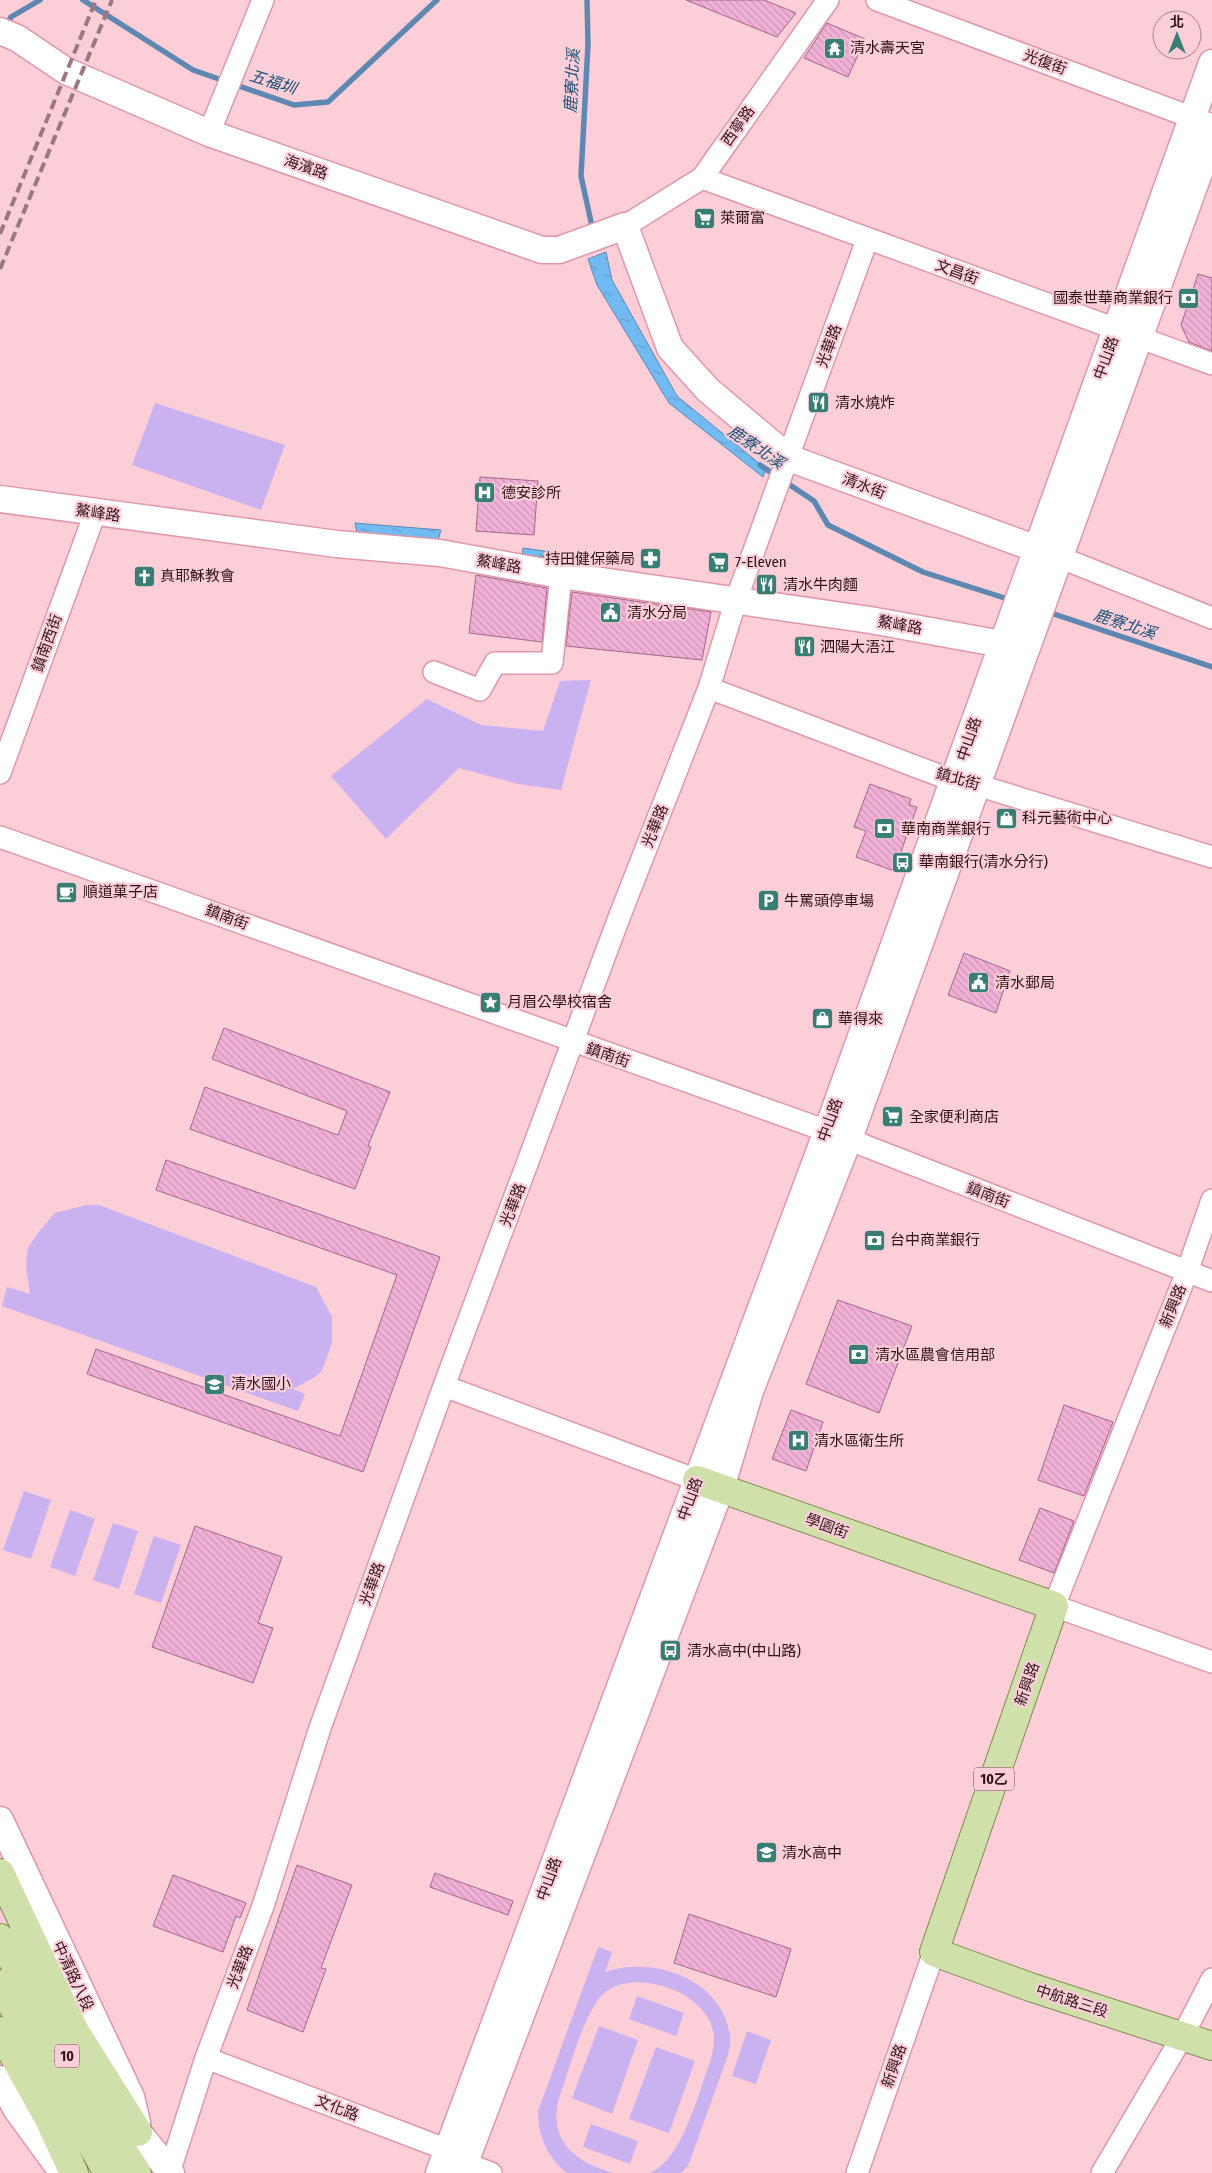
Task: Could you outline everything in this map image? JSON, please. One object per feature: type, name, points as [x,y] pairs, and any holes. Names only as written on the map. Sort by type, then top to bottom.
[{"type":"main road","name":"學園街","points":[[709,1484],[1054,1606]]},
{"type":"main road","name":"新興路","points":[[934,1952],[1054,1606]]},
{"type":"main road","points":[[0,1873],[74,2030],[139,2133]]},
{"type":"main road","name":"10","points":[[0,1938],[111,2134],[137,2173]]},
{"type":"main road","name":"中航路三段","points":[[934,1952],[1212,2046]]},
{"type":"main road","name":"10","points":[[0,1984],[108,2173]]},
{"type":"main road","points":[[0,2031],[49,2119],[74,2173]]},
{"type":"street","points":[[210,133],[263,0]]},
{"type":"street","name":"西寧路","points":[[625,226],[702,178],[828,0]]},
{"type":"street","name":"光復街","points":[[877,0],[1202,121]]},
{"type":"street","name":"海濱路","points":[[0,31],[17,38],[66,71],[210,133],[542,250],[559,250],[625,226]]},
{"type":"street","name":"中山路","points":[[453,2165],[709,1484],[750,1391],[837,1136],[1128,333],[1202,121],[1212,63]]},
{"type":"street","name":"中山路","points":[[1128,333],[1212,136]]},
{"type":"street","name":"文昌街","points":[[702,178],[866,240],[1212,364]]},
{"type":"street","name":"清水街","points":[[625,226],[670,348],[708,390],[788,458],[1047,554],[1212,618]]},
{"type":"street","name":"光華路","points":[[170,2172],[206,2058],[263,1906],[320,1728],[444,1386],[574,1043],[626,899],[709,688],[736,600],[866,240]]},
{"type":"street","name":"鰲峰路","points":[[0,499],[337,544],[440,553],[561,575],[870,620],[1014,648]]},
{"type":"street","name":"鎮南西街","points":[[0,773],[94,513]]},
{"type":"street","points":[[434,672],[480,690],[495,662],[552,663],[561,575]]},
{"type":"street","name":"鎮北街","points":[[709,688],[966,782],[1212,857]]},
{"type":"street","name":"鎮南街","points":[[0,838],[837,1136],[1212,1281]]},
{"type":"street","name":"新興路","points":[[1054,1606],[1187,1272],[1212,1200]]},
{"type":"street","name":"學園街","points":[[444,1386],[709,1484]]},
{"type":"street","name":"學園街","points":[[1054,1606],[1212,1662]]},
{"type":"street","name":"中清路八段","points":[[0,1820],[131,2097],[139,2133],[170,2172]]},
{"type":"street","name":"新興路","points":[[857,2173],[934,1952]]},
{"type":"street","points":[[1102,2173],[1182,2037],[1212,1979]]},
{"type":"street","name":"文化路","points":[[206,2058],[453,2165],[491,2173]]},
{"type":"street","points":[[0,2079],[17,2110],[63,2173]]},
{"type":"shaded area","points":[[155,403],[285,445],[261,510],[132,465]]},
{"type":"shaded area","points":[[591,680],[561,790],[518,784],[459,768],[386,839],[331,776],[427,699],[481,725],[543,731],[560,681]]},
{"type":"shaded area","points":[[86,1205],[99,1205],[316,1287],[332,1317],[332,1343],[322,1371],[293,1389],[305,1394],[298,1411],[2,1306],[7,1287],[30,1294],[26,1265],[28,1248],[37,1234],[55,1213]]},
{"type":"shaded area","points":[[24,1491],[51,1500],[31,1559],[3,1550]]},
{"type":"shaded area","points":[[70,1510],[95,1519],[75,1576],[50,1567]]},
{"type":"shaded area","points":[[113,1523],[138,1531],[119,1589],[93,1580]]},
{"type":"shaded area","points":[[154,1536],[181,1545],[161,1603],[134,1594]]},
{"type":"shaded area","points":[[598,1947],[612,1952],[605,1972],[624,1968],[644,1967],[664,1970],[683,1976],[700,1986],[714,2000],[725,2016],[730,2038],[728,2055],[688,2166],[681,2173],[649,2173],[661,2166],[680,2141],[695,2106],[711,2059],[714,2036],[710,2022],[702,2010],[678,1992],[662,1986],[631,1983],[616,1986],[604,1993],[597,2001],[583,2028],[558,2102],[556,2116],[558,2129],[562,2140],[569,2149],[589,2163],[614,2173],[567,2173],[549,2153],[542,2137],[538,2111]]},
{"type":"shaded area","points":[[637,1996],[684,2013],[676,2036],[629,2019]]},
{"type":"shaded area","points":[[599,2026],[638,2040],[612,2114],[572,2098]]},
{"type":"shaded area","points":[[747,2031],[771,2040],[756,2084],[732,2076]]},
{"type":"shaded area","points":[[656,2047],[695,2061],[669,2133],[629,2119]]},
{"type":"shaded area","points":[[591,2124],[638,2141],[630,2164],[583,2147]]},
{"type":"water","points":[[606,252],[612,280],[677,396],[766,469],[763,477],[669,403],[597,285],[588,259]]},
{"type":"water","points":[[355,523],[441,530],[438,540],[357,533]]},
{"type":"water","points":[[523,548],[565,554],[561,561],[522,555]]},
{"type":"building","points":[[686,0],[764,0],[796,13],[777,37]]},
{"type":"building","name":"清水壽天宮","points":[[827,23],[865,39],[848,77],[804,58]]},
{"type":"building","points":[[1198,274],[1212,278],[1212,351],[1189,342],[1181,325]]},
{"type":"building","points":[[480,477],[538,481],[534,535],[476,531]]},
{"type":"building","points":[[476,575],[547,588],[542,642],[469,633]]},
{"type":"building","points":[[572,592],[711,612],[702,660],[566,646]]},
{"type":"building","name":"華南商業銀行","points":[[870,784],[911,799],[909,805],[917,807],[894,871],[856,857],[866,831],[854,827]]},
{"type":"building","name":"清水郵局","points":[[964,953],[1010,971],[996,1013],[948,995]]},
{"type":"building","points":[[224,1028],[390,1092],[368,1146],[371,1147],[355,1189],[190,1129],[205,1087],[338,1135],[347,1111],[212,1059]]},
{"type":"building","points":[[166,1160],[440,1257],[363,1472],[87,1374],[96,1349],[340,1436],[397,1275],[156,1190]]},
{"type":"building","name":"清水區農會信用部","points":[[838,1300],[912,1326],[879,1413],[806,1384]]},
{"type":"building","points":[[1064,1405],[1113,1422],[1084,1496],[1038,1480]]},
{"type":"building","name":"清水區衛生所","points":[[791,1410],[823,1422],[806,1471],[772,1459]]},
{"type":"building","points":[[1040,1508],[1074,1521],[1054,1573],[1019,1560]]},
{"type":"building","points":[[195,1526],[282,1557],[258,1623],[273,1628],[253,1683],[152,1647]]},
{"type":"building","points":[[297,1865],[352,1885],[321,1968],[326,1969],[303,2032],[247,2010]]},
{"type":"building","points":[[435,1873],[513,1901],[508,1915],[430,1887]]},
{"type":"building","points":[[173,1875],[246,1903],[240,1918],[236,1916],[223,1952],[153,1926]]},
{"type":"building","points":[[689,1914],[791,1949],[776,1997],[674,1963]]},
{"type":"waterway","name":"五福圳","points":[[5,27],[11,17],[40,0]]},
{"type":"waterway","name":"五福圳","points":[[83,0],[193,70],[294,105],[328,102],[437,0]]},
{"type":"waterway","name":"鹿寮北溪","points":[[587,0],[588,44],[581,176],[593,231]]},
{"type":"waterway","name":"鹿寮北溪","points":[[760,465],[814,501],[828,525],[923,572],[1011,600]]},
{"type":"waterway","points":[[544,558],[561,561]]},
{"type":"waterway","name":"鹿寮北溪","points":[[1048,612],[1212,667]]},
{"type":"railway","points":[[0,234],[96,0]]},
{"type":"railway","points":[[0,269],[112,0]]},
{"type":"place","name":"清水壽天宮","points":[[834,48]]},
{"type":"place","name":"萊爾富","points":[[704,218]]},
{"type":"place","name":"國泰世華商業銀行","points":[[1189,298]]},
{"type":"place","name":"清水燒炸","points":[[819,403]]},
{"type":"place","name":"德安診所","points":[[485,493]]},
{"type":"place","name":"持田健保藥局","points":[[651,559]]},
{"type":"place","name":"7-Eleven","points":[[719,562]]},
{"type":"place","name":"真耶穌教會","points":[[144,576]]},
{"type":"place","name":"清水牛肉麵","points":[[767,585]]},
{"type":"place","name":"清水分局","points":[[611,613]]},
{"type":"place","name":"泗陽大浯江","points":[[804,647]]},
{"type":"place","name":"科元藝術中心","points":[[1006,818]]},
{"type":"place","name":"華南商業銀行","points":[[885,829]]},
{"type":"place","name":"華南銀行(清水分行)","points":[[903,862]]},
{"type":"place","name":"順道菓子店","points":[[67,892]]},
{"type":"place","name":"牛罵頭停車場","points":[[768,901]]},
{"type":"place","name":"清水郵局","points":[[979,983]]},
{"type":"place","name":"月眉公學校宿舍","points":[[491,1002]]},
{"type":"place","name":"華得來","points":[[822,1019]]},
{"type":"place","name":"全家便利商店","points":[[893,1117]]},
{"type":"place","name":"台中商業銀行","points":[[874,1240]]},
{"type":"place","name":"清水區農會信用部","points":[[859,1355]]},
{"type":"place","name":"清水國小","points":[[215,1384]]},
{"type":"place","name":"清水區衛生所","points":[[798,1441]]},
{"type":"place","name":"清水高中(中山路)","points":[[671,1651]]},
{"type":"place","name":"清水高中","points":[[766,1853]]}]
